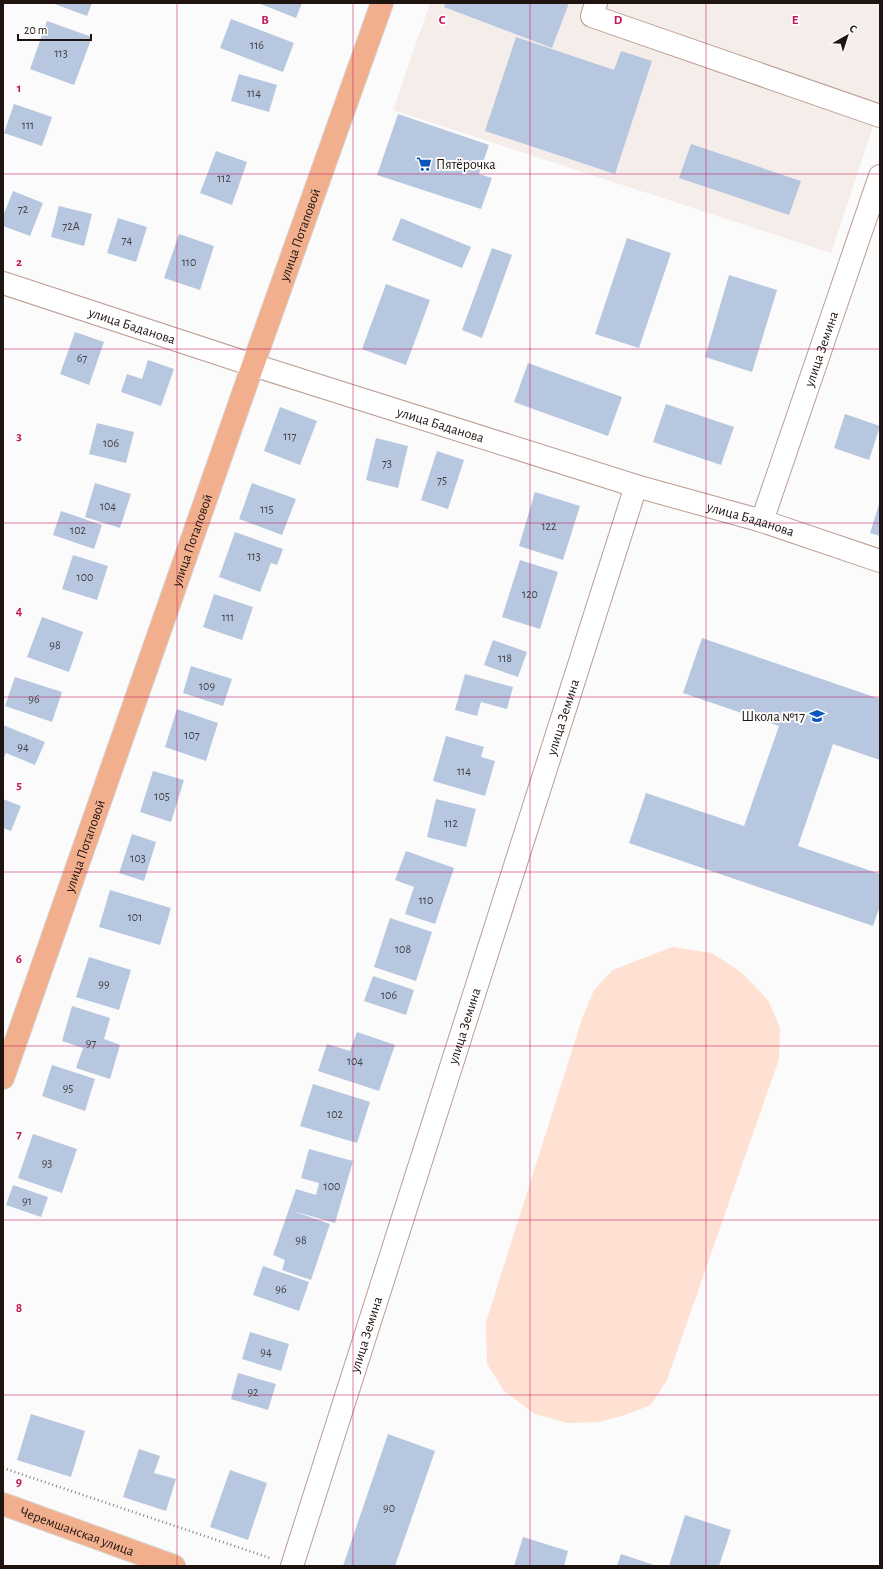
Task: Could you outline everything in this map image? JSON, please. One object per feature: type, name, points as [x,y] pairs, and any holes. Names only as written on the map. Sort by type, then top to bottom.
[{"type":"main road","name":"улица Потаповой","points":[[3,1078],[253,365],[382,3]]},
{"type":"main road","name":"Черемшанская улица","points":[[3,1504],[174,1566]]},
{"type":"street","points":[[596,3],[592,16],[880,116]]},
{"type":"street","name":"улица Земина","points":[[762,521],[880,176]]},
{"type":"street","name":"улица Баданова","points":[[3,283],[253,365],[636,486],[762,521],[880,561]]},
{"type":"street","name":"улица Земина","points":[[282,1563],[636,486]]},
{"type":"path","points":[[3,1468],[282,1563]]},
{"type":"shaded area","points":[[430,3],[880,3],[880,105],[831,253],[393,110]]},
{"type":"shaded area","points":[[672,947],[712,953],[741,972],[768,1000],[780,1028],[779,1059],[667,1380],[651,1405],[625,1415],[599,1422],[568,1423],[535,1414],[504,1391],[487,1364],[486,1322],[582,1019],[594,990],[613,970]]},
{"type":"building","points":[[52,3],[92,3],[87,16]]},
{"type":"building","points":[[258,3],[302,3],[296,18]]},
{"type":"building","points":[[446,3],[569,3],[552,48],[444,7]]},
{"type":"building","points":[[231,19],[294,43],[283,72],[220,48]]},
{"type":"building","points":[[47,21],[92,37],[74,85],[30,69]]},
{"type":"building","points":[[516,37],[614,70],[621,51],[652,61],[615,174],[485,131]]},
{"type":"building","points":[[239,74],[277,85],[269,112],[231,101]]},
{"type":"building","points":[[14,104],[52,117],[42,146],[4,133]]},
{"type":"building","points":[[398,114],[489,145],[479,174],[492,178],[481,209],[377,175]]},
{"type":"building","points":[[691,144],[801,181],[789,215],[679,178]]},
{"type":"building","points":[[216,151],[247,162],[232,205],[200,193]]},
{"type":"building","points":[[13,191],[43,203],[30,236],[3,226],[3,216]]},
{"type":"building","points":[[59,206],[92,214],[84,246],[51,237]]},
{"type":"building","points":[[118,218],[147,227],[136,262],[107,253]]},
{"type":"building","points":[[401,218],[471,247],[462,268],[392,240]]},
{"type":"building","points":[[179,234],[214,246],[200,290],[164,278]]},
{"type":"building","points":[[627,238],[671,253],[639,348],[595,334]]},
{"type":"building","points":[[492,248],[512,255],[482,338],[462,330]]},
{"type":"building","points":[[729,275],[777,290],[752,372],[705,357]]},
{"type":"building","points":[[386,284],[430,300],[406,365],[362,349]]},
{"type":"building","points":[[75,332],[104,342],[89,385],[60,374]]},
{"type":"building","points":[[148,360],[174,369],[161,406],[121,392],[127,374],[142,379]]},
{"type":"building","points":[[528,363],[622,397],[608,436],[514,402]]},
{"type":"building","points":[[666,404],[734,427],[721,465],[653,442]]},
{"type":"building","points":[[280,407],[317,421],[300,465],[264,451]]},
{"type":"building","points":[[845,414],[880,426],[869,460],[834,448]]},
{"type":"building","points":[[97,423],[134,432],[126,463],[89,454]]},
{"type":"building","points":[[376,438],[408,446],[398,488],[366,480]]},
{"type":"building","points":[[437,451],[464,460],[448,509],[421,500]]},
{"type":"building","points":[[95,483],[131,494],[120,528],[85,517]]},
{"type":"building","points":[[252,483],[296,499],[282,535],[239,519]]},
{"type":"building","points":[[535,492],[580,506],[563,560],[519,546]]},
{"type":"building","points":[[880,501],[880,536],[870,533]]},
{"type":"building","points":[[61,511],[102,525],[94,549],[53,535]]},
{"type":"building","points":[[235,532],[283,549],[277,565],[271,563],[260,592],[219,577]]},
{"type":"building","points":[[73,555],[108,566],[97,600],[62,589]]},
{"type":"building","points":[[520,560],[558,572],[540,629],[502,617]]},
{"type":"building","points":[[214,594],[253,607],[242,640],[203,627]]},
{"type":"building","points":[[42,617],[83,632],[69,672],[27,657]]},
{"type":"building","points":[[702,638],[880,699],[880,760],[833,744],[798,846],[880,874],[880,906],[873,926],[629,843],[646,793],[744,826],[779,726],[683,693]]},
{"type":"building","points":[[493,640],[527,652],[518,677],[484,665]]},
{"type":"building","points":[[191,666],[232,679],[223,706],[183,693]]},
{"type":"building","points":[[465,674],[513,687],[507,709],[481,702],[477,716],[455,710]]},
{"type":"building","points":[[15,677],[62,692],[52,722],[5,706]]},
{"type":"building","points":[[177,709],[218,723],[206,761],[165,747]]},
{"type":"building","points":[[3,725],[45,742],[35,765],[6,753],[3,760]]},
{"type":"building","points":[[446,736],[484,747],[481,757],[495,761],[485,796],[433,781]]},
{"type":"building","points":[[153,771],[184,780],[171,822],[140,812]]},
{"type":"building","points":[[3,799],[21,806],[11,831],[3,828]]},
{"type":"building","points":[[436,799],[476,809],[466,847],[427,837]]},
{"type":"building","points":[[132,834],[156,842],[144,881],[119,873]]},
{"type":"building","points":[[406,851],[454,868],[435,924],[405,914],[414,887],[395,880]]},
{"type":"building","points":[[110,890],[171,908],[160,945],[99,927]]},
{"type":"building","points":[[390,918],[432,932],[416,981],[374,967]]},
{"type":"building","points":[[89,957],[131,970],[119,1010],[76,997]]},
{"type":"building","points":[[373,976],[414,990],[406,1015],[364,1001]]},
{"type":"building","points":[[72,1006],[110,1018],[104,1039],[120,1045],[110,1079],[76,1068],[83,1048],[62,1041]]},
{"type":"building","points":[[357,1032],[395,1045],[379,1091],[318,1071],[327,1044],[350,1051]]},
{"type":"building","points":[[52,1065],[95,1079],[85,1111],[42,1096]]},
{"type":"building","points":[[313,1084],[370,1102],[357,1143],[300,1126]]},
{"type":"building","points":[[33,1134],[77,1149],[62,1193],[18,1178]]},
{"type":"building","points":[[309,1149],[353,1161],[335,1223],[293,1211],[330,1224],[311,1280],[282,1270],[285,1260],[273,1255],[296,1189],[316,1195],[319,1183],[301,1178]]},
{"type":"building","points":[[13,1185],[48,1197],[41,1217],[6,1205]]},
{"type":"building","points":[[263,1266],[309,1282],[299,1311],[253,1295]]},
{"type":"building","points":[[250,1332],[289,1344],[281,1371],[242,1359]]},
{"type":"building","points":[[238,1373],[276,1384],[268,1410],[231,1399]]},
{"type":"building","points":[[31,1414],[85,1431],[71,1477],[17,1460]]},
{"type":"building","points":[[388,1434],[435,1451],[395,1566],[343,1566]]},
{"type":"building","points":[[139,1449],[160,1456],[154,1473],[176,1479],[166,1511],[123,1497]]},
{"type":"building","points":[[230,1470],[267,1483],[248,1540],[210,1527]]},
{"type":"building","points":[[685,1515],[731,1530],[719,1566],[669,1566]]},
{"type":"building","points":[[523,1537],[568,1551],[564,1566],[514,1566]]},
{"type":"building","points":[[621,1554],[657,1566],[617,1566]]},
{"type":"place","name":"Пятёрочка","points":[[424,164]]},
{"type":"place","name":"Школа №17","points":[[817,716]]}]
